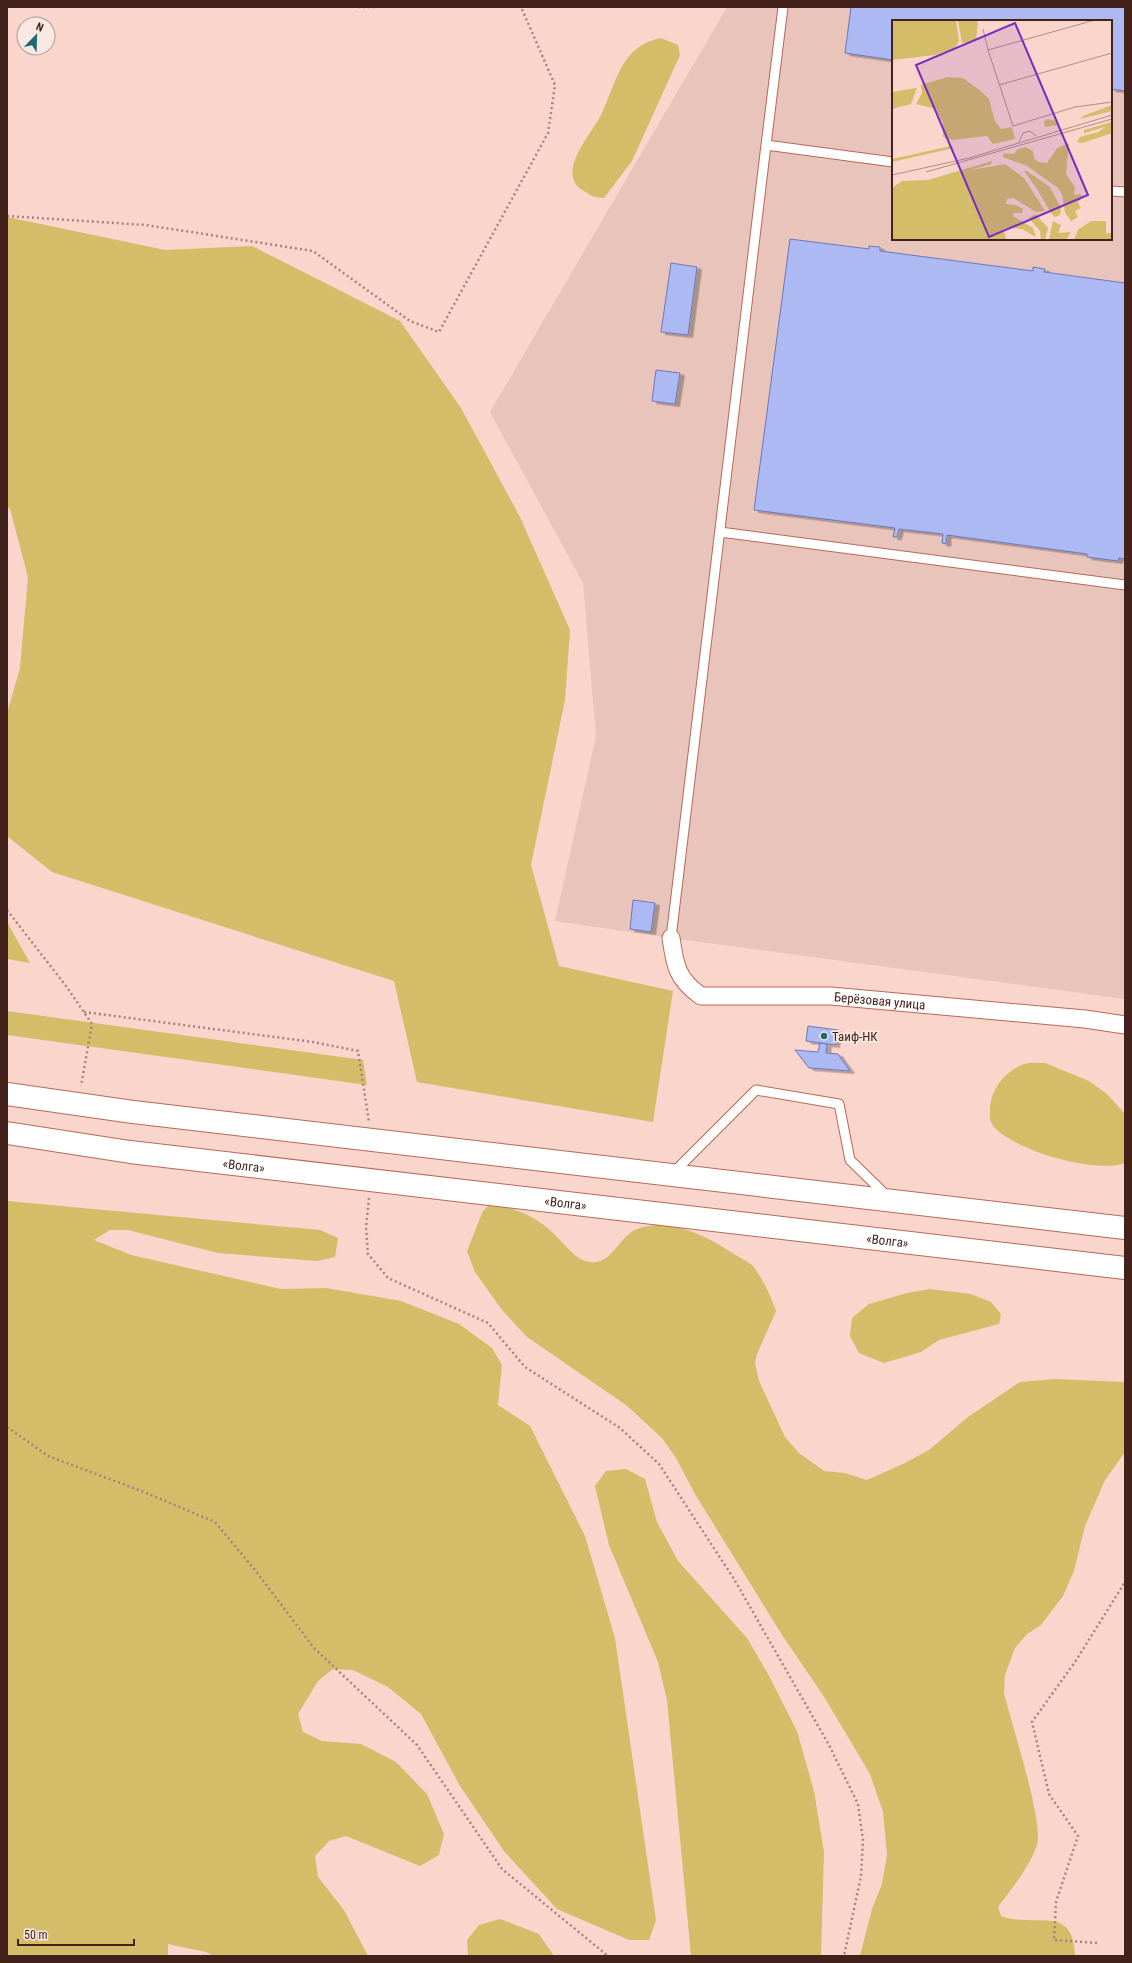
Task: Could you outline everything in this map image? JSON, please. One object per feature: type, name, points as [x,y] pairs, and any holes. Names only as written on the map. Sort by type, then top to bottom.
[{"type":"highway","points":[[7,1094],[372,1140],[1125,1228]]},
{"type":"highway","name":"«Волга»","points":[[7,1133],[130,1152],[1125,1268]]},
{"type":"street","name":"Берёзовая улица","points":[[671,938],[674,962],[687,986],[701,996],[831,996],[1077,1018],[1125,1025]]},
{"type":"lane","points":[[671,938],[783,7]]},
{"type":"lane","points":[[766,145],[892,162]]},
{"type":"lane","points":[[1112,191],[1125,192]]},
{"type":"lane","points":[[720,532],[1125,585]]},
{"type":"lane","points":[[671,1175],[756,1090],[839,1104],[850,1160],[893,1201]]},
{"type":"path","points":[[358,7],[377,7]]},
{"type":"path","points":[[7,216],[146,225],[313,251],[410,322],[439,332],[548,133],[555,85],[521,7]]},
{"type":"path","points":[[7,910],[92,1024],[78,1104]]},
{"type":"path","points":[[84,1012],[313,1042],[358,1051],[372,1140]]},
{"type":"path","points":[[372,1180],[366,1227],[368,1254],[388,1278],[488,1323],[525,1367],[620,1428],[659,1464],[734,1578],[829,1745],[858,1804],[864,1840],[861,1876],[844,1956]]},
{"type":"path","points":[[7,1427],[48,1456],[144,1492],[215,1522],[255,1570],[314,1648],[417,1745],[502,1869],[608,1956]]},
{"type":"path","points":[[1097,1944],[1054,1940],[1056,1902],[1078,1836],[1049,1794],[1032,1722],[1076,1662],[1125,1582]]},
{"type":"shaded area","points":[[727,7],[1125,7],[1125,999],[555,921],[596,736],[583,583],[490,412]]},
{"type":"shaded area","points":[[661,38],[678,45],[680,55],[632,161],[604,198],[592,196],[582,190],[575,182],[572,173],[578,152],[602,113],[615,80],[628,57],[643,44]]},
{"type":"shaded area","points":[[7,217],[165,250],[252,246],[400,321],[461,408],[520,517],[570,630],[565,700],[531,865],[559,966],[673,991],[653,1122],[417,1082],[394,981],[52,872],[7,836],[7,713],[20,668],[28,577],[10,509],[7,507]]},
{"type":"shaded area","points":[[7,922],[30,963],[7,959]]},
{"type":"shaded area","points":[[7,1011],[363,1060],[367,1085],[7,1035]]},
{"type":"shaded area","points":[[1045,1063],[1089,1081],[1107,1094],[1125,1114],[1125,1163],[1112,1166],[1095,1165],[1076,1163],[1056,1158],[1037,1152],[1020,1144],[1005,1136],[992,1125],[990,1115],[991,1100],[993,1093],[1005,1076],[1017,1067],[1024,1064]]},
{"type":"shaded area","points":[[7,1201],[320,1230],[338,1238],[335,1257],[317,1261],[218,1253],[128,1230],[110,1230],[94,1240],[131,1255],[281,1289],[326,1288],[401,1301],[459,1324],[492,1348],[502,1365],[498,1405],[530,1426],[585,1536],[615,1638],[656,1920],[649,1940],[629,1940],[557,1909],[504,1851],[460,1786],[421,1714],[388,1687],[353,1670],[333,1669],[318,1681],[298,1714],[303,1732],[322,1741],[361,1744],[396,1762],[427,1794],[444,1834],[439,1855],[420,1866],[346,1836],[329,1841],[315,1856],[318,1877],[344,1910],[368,1956],[214,1956],[206,1952],[168,1944],[168,1956],[7,1956]]},
{"type":"shaded area","points":[[489,1205],[506,1207],[533,1218],[548,1228],[579,1258],[589,1262],[597,1262],[609,1256],[629,1234],[635,1230],[647,1226],[660,1225],[673,1226],[699,1235],[723,1247],[752,1265],[763,1281],[776,1311],[757,1354],[755,1363],[759,1381],[785,1437],[799,1453],[824,1471],[845,1473],[867,1480],[903,1464],[929,1450],[968,1417],[1020,1382],[1055,1379],[1125,1382],[1125,1452],[1105,1480],[1085,1526],[1074,1571],[1063,1596],[1041,1625],[1027,1634],[1015,1648],[1005,1675],[1004,1693],[1026,1771],[1036,1816],[1038,1833],[1037,1845],[1030,1862],[998,1907],[1001,1916],[1014,1919],[1060,1923],[1068,1929],[1073,1939],[1075,1956],[860,1956],[872,1909],[882,1884],[887,1855],[883,1812],[870,1774],[823,1695],[782,1635],[695,1494],[676,1458],[662,1438],[626,1405],[527,1337],[502,1310],[475,1272],[467,1251],[483,1211]]},
{"type":"shaded area","points":[[930,1289],[971,1294],[991,1302],[1001,1314],[999,1324],[939,1340],[921,1352],[884,1363],[859,1353],[850,1336],[852,1318],[869,1304],[907,1293]]},
{"type":"shaded area","points":[[626,1469],[645,1479],[657,1522],[678,1561],[747,1638],[768,1674],[797,1731],[814,1791],[824,1852],[821,1956],[691,1956],[667,1700],[658,1662],[609,1545],[595,1486],[606,1471]]},
{"type":"shaded area","points":[[500,1919],[539,1934],[554,1956],[468,1956],[467,1940],[479,1925]]},
{"type":"building","points":[[851,7],[1125,7],[1125,91],[1112,89],[1112,20],[892,20],[892,60],[845,53]]},
{"type":"building","points":[[790,239],[869,249],[869,246],[880,247],[880,251],[1033,271],[1033,267],[1045,269],[1044,272],[1125,283],[1125,559],[1119,558],[1118,561],[1087,557],[1087,554],[947,535],[946,544],[942,543],[943,534],[899,529],[897,537],[893,537],[895,528],[754,510]]},
{"type":"building","points":[[671,263],[697,267],[688,335],[661,332]]},
{"type":"building","points":[[656,370],[680,373],[675,404],[652,401]]},
{"type":"building","points":[[633,900],[655,903],[651,932],[630,929]]},
{"type":"building","points":[[808,1026],[838,1030],[835,1045],[806,1041]]},
{"type":"building","points":[[820,1043],[827,1044],[826,1053],[838,1054],[850,1071],[809,1068],[795,1050],[818,1052]]},
{"type":"place","name":"Таиф-НК","points":[[824,1036]]}]
